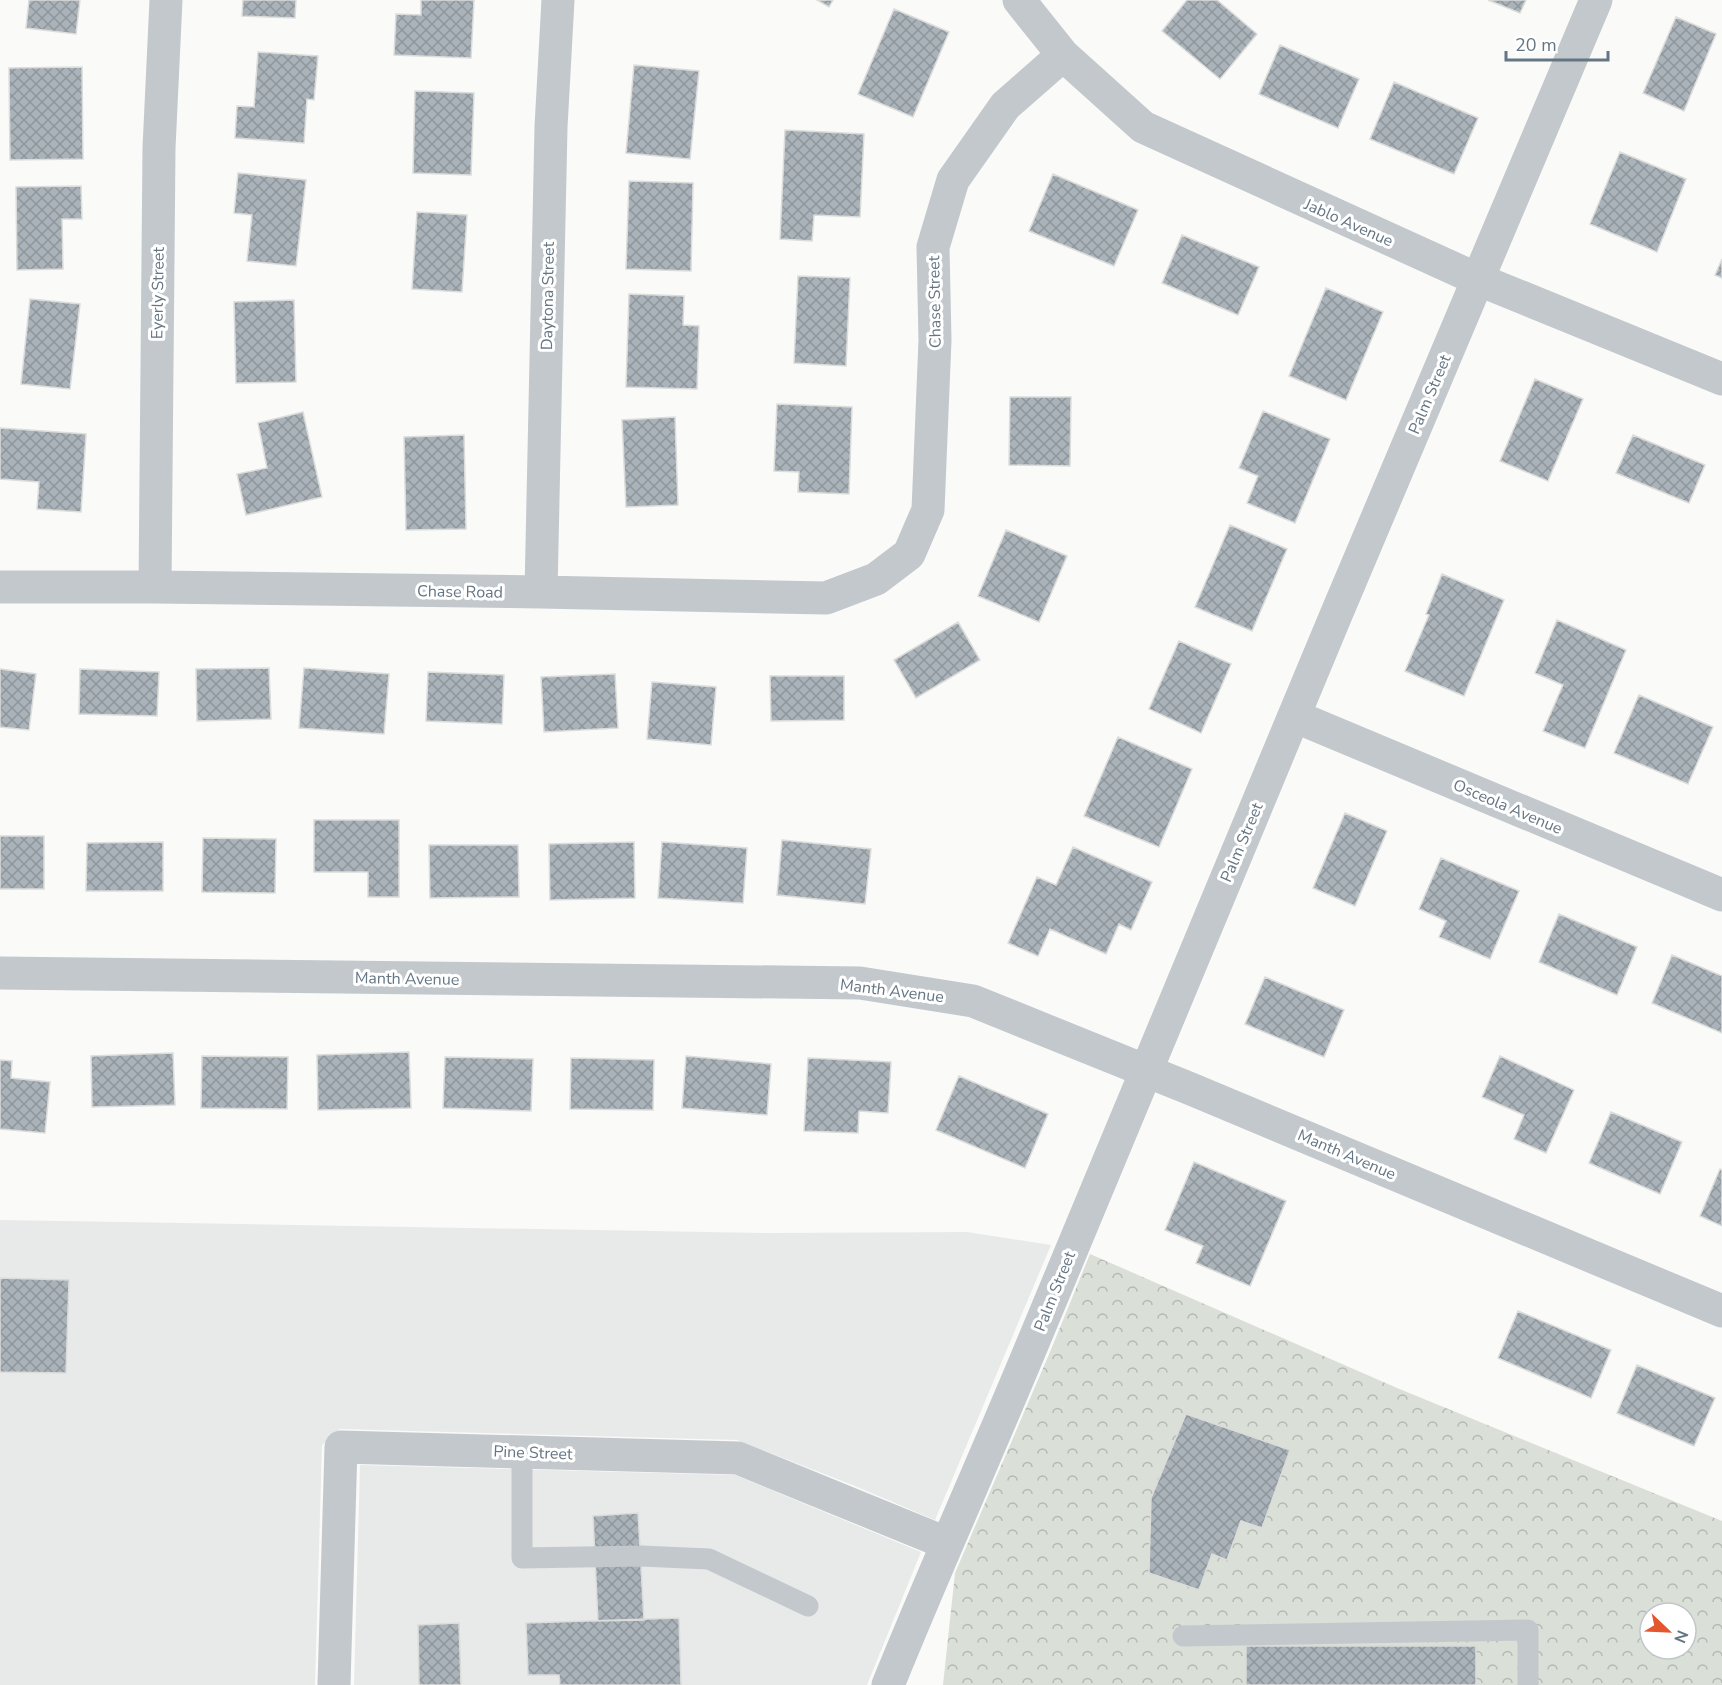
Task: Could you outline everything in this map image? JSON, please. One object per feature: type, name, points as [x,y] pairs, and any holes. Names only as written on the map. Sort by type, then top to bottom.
[{"type":"street","name":"Eyerly Street","points":[[155,587],[159,148],[166,0]]},
{"type":"street","name":"Daytona Street","points":[[541,592],[551,127],[558,0]]},
{"type":"street","name":"Jablo Avenue","points":[[1019,0],[1062,55],[1143,127],[1477,279],[1722,379]]},
{"type":"street","name":"Palm Street","points":[[888,1685],[946,1543],[1032,1344],[1144,1070],[1596,0]]},
{"type":"street","name":"Chase Street","points":[[909,554],[928,510],[935,340],[933,247],[946,202],[953,180],[1005,106],[1062,55]]},
{"type":"street","name":"Chase Road","points":[[0,587],[541,592],[826,598],[876,579],[909,554]]},
{"type":"street","name":"Osceola Avenue","points":[[1294,716],[1722,895]]},
{"type":"street","name":"Manth Avenue","points":[[0,973],[860,983],[973,1001],[1722,1311]]},
{"type":"street","name":"Pine Street","points":[[334,1685],[341,1447],[738,1458],[946,1543]]},
{"type":"lane","points":[[522,1452],[522,1558],[641,1556],[709,1559],[808,1606]]},
{"type":"lane","points":[[1183,1636],[1528,1630],[1528,1685]]},
{"type":"shaded area","points":[[0,1220],[768,1233],[967,1232],[1051,1245],[935,1520],[737,1440],[340,1429],[322,1445],[315,1685],[0,1685]]},
{"type":"shaded area","points":[[360,1465],[735,1475],[921,1552],[867,1685],[354,1685]]},
{"type":"green space","points":[[1090,1254],[1397,1388],[1722,1521],[1722,1685],[943,1685],[955,1573]]},
{"type":"building","points":[[29,0],[80,0],[76,34],[26,28]]},
{"type":"building","points":[[243,0],[296,0],[295,18],[242,16]]},
{"type":"building","points":[[421,0],[474,0],[471,58],[394,55],[396,14],[421,15]]},
{"type":"building","points":[[817,0],[833,0],[829,7]]},
{"type":"building","points":[[1187,0],[1217,0],[1257,34],[1220,79],[1162,31]]},
{"type":"building","points":[[1488,0],[1526,0],[1520,13]]},
{"type":"building","points":[[894,9],[949,32],[913,117],[858,94]]},
{"type":"building","points":[[1676,17],[1716,34],[1684,111],[1643,93]]},
{"type":"building","points":[[1280,45],[1359,79],[1338,128],[1259,94]]},
{"type":"building","points":[[258,52],[318,56],[314,100],[307,99],[304,143],[235,138],[237,106],[254,107]]},
{"type":"building","points":[[634,65],[699,71],[690,159],[626,153]]},
{"type":"building","points":[[82,67],[83,159],[10,160],[9,68]]},
{"type":"building","points":[[1394,82],[1478,118],[1454,174],[1370,139]]},
{"type":"building","points":[[415,91],[474,93],[471,175],[413,173]]},
{"type":"building","points":[[785,130],[864,134],[860,217],[814,215],[812,241],[780,239]]},
{"type":"building","points":[[1620,152],[1686,179],[1657,252],[1590,224]]},
{"type":"building","points":[[238,173],[306,180],[296,266],[247,261],[252,215],[234,213]]},
{"type":"building","points":[[1053,174],[1138,210],[1114,266],[1029,231]]},
{"type":"building","points":[[629,181],[693,183],[691,271],[626,269]]},
{"type":"building","points":[[81,186],[82,219],[62,219],[63,269],[17,270],[16,187]]},
{"type":"building","points":[[417,212],[467,215],[462,292],[412,289]]},
{"type":"building","points":[[1182,235],[1259,267],[1238,315],[1162,283]]},
{"type":"building","points":[[1722,259],[1722,278],[1715,275]]},
{"type":"building","points":[[798,276],[850,278],[846,366],[794,363]]},
{"type":"building","points":[[1326,288],[1383,312],[1346,400],[1289,376]]},
{"type":"building","points":[[629,294],[684,296],[683,325],[699,326],[697,389],[626,387]]},
{"type":"building","points":[[30,299],[80,304],[70,389],[21,384]]},
{"type":"building","points":[[294,300],[296,382],[236,383],[234,302]]},
{"type":"building","points":[[1535,379],[1583,399],[1548,481],[1500,461]]},
{"type":"building","points":[[1010,397],[1071,397],[1070,466],[1009,465]]},
{"type":"building","points":[[777,404],[852,407],[849,494],[798,492],[799,472],[774,471]]},
{"type":"building","points":[[1263,411],[1330,439],[1295,523],[1247,503],[1258,476],[1239,468]]},
{"type":"building","points":[[303,412],[322,497],[246,515],[237,474],[267,468],[258,423]]},
{"type":"building","points":[[675,417],[678,505],[626,507],[622,420]]},
{"type":"building","points":[[0,428],[86,434],[81,512],[37,509],[39,482],[0,479]]},
{"type":"building","points":[[464,435],[466,529],[406,530],[404,437]]},
{"type":"building","points":[[1633,435],[1705,465],[1689,503],[1616,473]]},
{"type":"building","points":[[1230,525],[1287,549],[1252,631],[1195,607]]},
{"type":"building","points":[[1006,530],[1067,556],[1039,622],[978,596]]},
{"type":"building","points":[[1442,574],[1504,600],[1464,696],[1405,671],[1429,615],[1426,614]]},
{"type":"building","points":[[1557,620],[1626,650],[1585,748],[1543,731],[1563,685],[1535,673]]},
{"type":"building","points":[[958,622],[980,660],[916,698],[894,660]]},
{"type":"building","points":[[1179,641],[1231,664],[1201,733],[1149,709]]},
{"type":"building","points":[[269,668],[271,719],[197,721],[196,669]]},
{"type":"building","points":[[304,668],[389,674],[384,734],[299,728]]},
{"type":"building","points":[[0,669],[36,674],[29,730],[0,727]]},
{"type":"building","points":[[80,669],[159,672],[157,716],[79,714]]},
{"type":"building","points":[[428,672],[504,675],[502,724],[426,721]]},
{"type":"building","points":[[615,674],[618,728],[544,732],[541,677]]},
{"type":"building","points":[[770,676],[844,676],[844,720],[771,721]]},
{"type":"building","points":[[652,682],[716,687],[711,745],[647,739]]},
{"type":"building","points":[[1639,695],[1713,727],[1688,784],[1614,753]]},
{"type":"building","points":[[1118,737],[1192,769],[1159,847],[1084,816]]},
{"type":"building","points":[[1345,813],[1387,831],[1355,906],[1313,888]]},
{"type":"building","points":[[314,820],[399,820],[399,897],[368,897],[368,872],[314,872]]},
{"type":"building","points":[[0,836],[44,836],[44,889],[0,889]]},
{"type":"building","points":[[203,838],[276,839],[275,893],[202,892]]},
{"type":"building","points":[[782,840],[871,849],[865,904],[777,895]]},
{"type":"building","points":[[163,842],[163,891],[86,891],[87,843]]},
{"type":"building","points":[[634,842],[635,898],[550,900],[549,844]]},
{"type":"building","points":[[662,842],[747,848],[743,903],[658,898]]},
{"type":"building","points":[[429,845],[518,845],[519,897],[430,898]]},
{"type":"building","points":[[1073,847],[1152,882],[1131,930],[1119,924],[1106,954],[1050,929],[1038,956],[1008,943],[1037,877],[1056,885]]},
{"type":"building","points":[[1441,858],[1519,891],[1490,959],[1439,937],[1446,921],[1419,909]]},
{"type":"building","points":[[1559,914],[1637,947],[1617,995],[1539,962]]},
{"type":"building","points":[[1672,955],[1722,976],[1722,1033],[1652,1003]]},
{"type":"building","points":[[1265,977],[1344,1010],[1324,1057],[1245,1024]]},
{"type":"building","points":[[409,1052],[411,1108],[318,1110],[317,1055]]},
{"type":"building","points":[[173,1053],[175,1105],[92,1107],[91,1056]]},
{"type":"building","points":[[202,1056],[288,1057],[287,1109],[201,1108]]},
{"type":"building","points":[[686,1056],[771,1064],[767,1115],[682,1108]]},
{"type":"building","points":[[1500,1056],[1574,1090],[1546,1153],[1514,1139],[1524,1115],[1482,1097]]},
{"type":"building","points":[[445,1057],[533,1059],[531,1111],[443,1108]]},
{"type":"building","points":[[571,1058],[654,1060],[653,1110],[570,1109]]},
{"type":"building","points":[[808,1058],[891,1062],[888,1113],[859,1111],[858,1133],[804,1131]]},
{"type":"building","points":[[0,1060],[12,1061],[11,1078],[50,1082],[45,1133],[0,1129]]},
{"type":"building","points":[[959,1076],[1048,1114],[1025,1168],[936,1130]]},
{"type":"building","points":[[1611,1112],[1682,1142],[1660,1194],[1589,1163]]},
{"type":"building","points":[[1194,1162],[1286,1201],[1250,1286],[1196,1263],[1203,1246],[1165,1230]]},
{"type":"building","points":[[1720,1169],[1722,1170],[1722,1226],[1700,1216]]},
{"type":"building","points":[[0,1278],[69,1280],[66,1373],[0,1372]]},
{"type":"building","points":[[1518,1311],[1611,1350],[1591,1398],[1498,1358]]},
{"type":"building","points":[[1637,1365],[1715,1398],[1694,1446],[1617,1413]]},
{"type":"building","points":[[1186,1414],[1290,1450],[1262,1528],[1241,1521],[1227,1560],[1212,1554],[1199,1590],[1149,1573],[1151,1498]]},
{"type":"building","points":[[638,1513],[644,1620],[598,1621],[593,1516]]},
{"type":"building","points":[[679,1618],[681,1685],[560,1685],[559,1675],[528,1675],[526,1623]]},
{"type":"building","points":[[459,1623],[461,1685],[419,1685],[418,1625]]},
{"type":"building","points":[[1246,1646],[1476,1646],[1476,1685],[1246,1685]]}]
